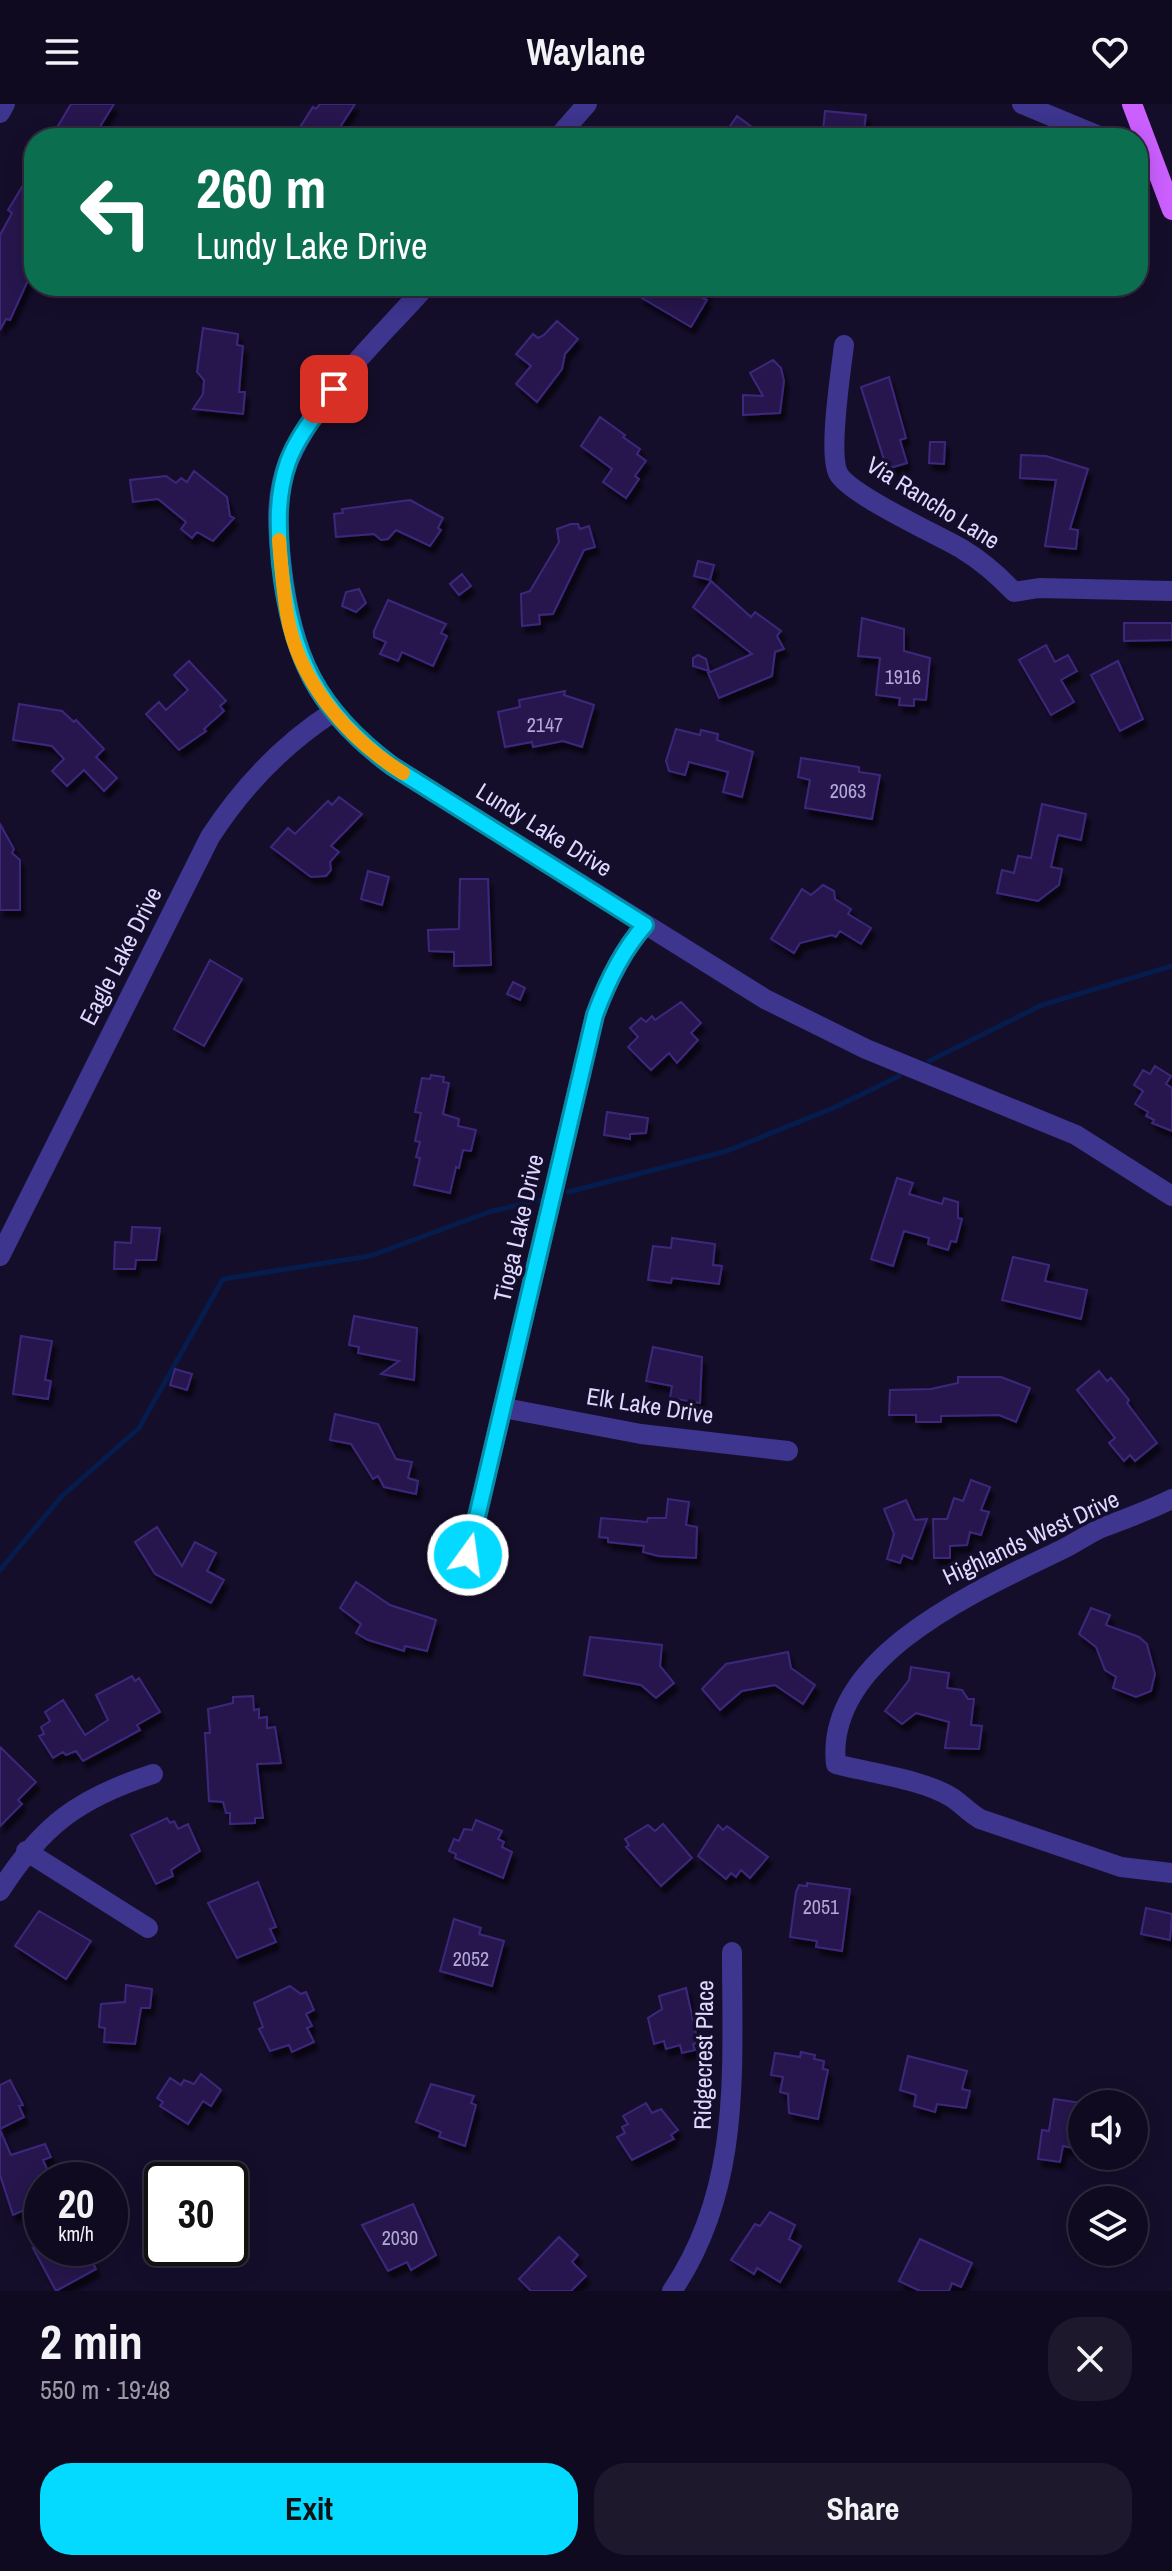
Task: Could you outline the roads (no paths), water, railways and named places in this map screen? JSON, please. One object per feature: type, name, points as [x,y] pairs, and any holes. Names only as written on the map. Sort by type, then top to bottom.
[{"type":"main road","points":[[1132,104],[1138,128]]},
{"type":"main road","points":[[1148,161],[1172,210]]},
{"type":"street","points":[[0,113],[5,104]]},
{"type":"street","points":[[566,128],[587,104]]},
{"type":"street","points":[[1022,104],[1080,128]]},
{"type":"street","name":"Lundy Lake Drive","points":[[417,296],[334,389],[303,434],[289,461],[276,512],[287,617],[312,682],[333,712],[360,743],[392,766],[765,999],[866,1049],[1076,1135],[1172,1196]]},
{"type":"street","name":"Via Rancho Lane","points":[[844,345],[834,455],[838,474],[861,493],[964,550],[993,570],[1014,592],[1039,588],[1172,591]]},
{"type":"street","name":"Eagle Lake Drive","points":[[0,1256],[210,837],[237,795],[297,735],[333,712]]},
{"type":"street","name":"Tioga Lake Drive","points":[[468,1555],[595,1015],[606,986],[632,939],[645,925]]},
{"type":"street","name":"Elk Lake Drive","points":[[504,1408],[641,1434],[788,1451]]},
{"type":"street","name":"Highlands West Drive","points":[[1172,1499],[1102,1528],[939,1611],[876,1663],[842,1714],[834,1748],[836,1764],[954,1798],[961,1808],[980,1819],[1121,1867],[1172,1873]]},
{"type":"street","points":[[0,1891],[26,1851],[52,1824],[83,1802],[153,1774]]},
{"type":"street","points":[[26,1851],[148,1928]]},
{"type":"street","name":"Ridgecrest Place","points":[[672,2291],[704,2233],[727,2153],[733,2108],[732,1952]]},
{"type":"waterway","points":[[929,1061],[1042,1005],[1172,966]]},
{"type":"waterway","points":[[568,1192],[727,1151],[838,1106],[899,1076]]},
{"type":"waterway","points":[[0,1570],[61,1497],[139,1428],[223,1279],[370,1256],[489,1212],[539,1200]]}]
